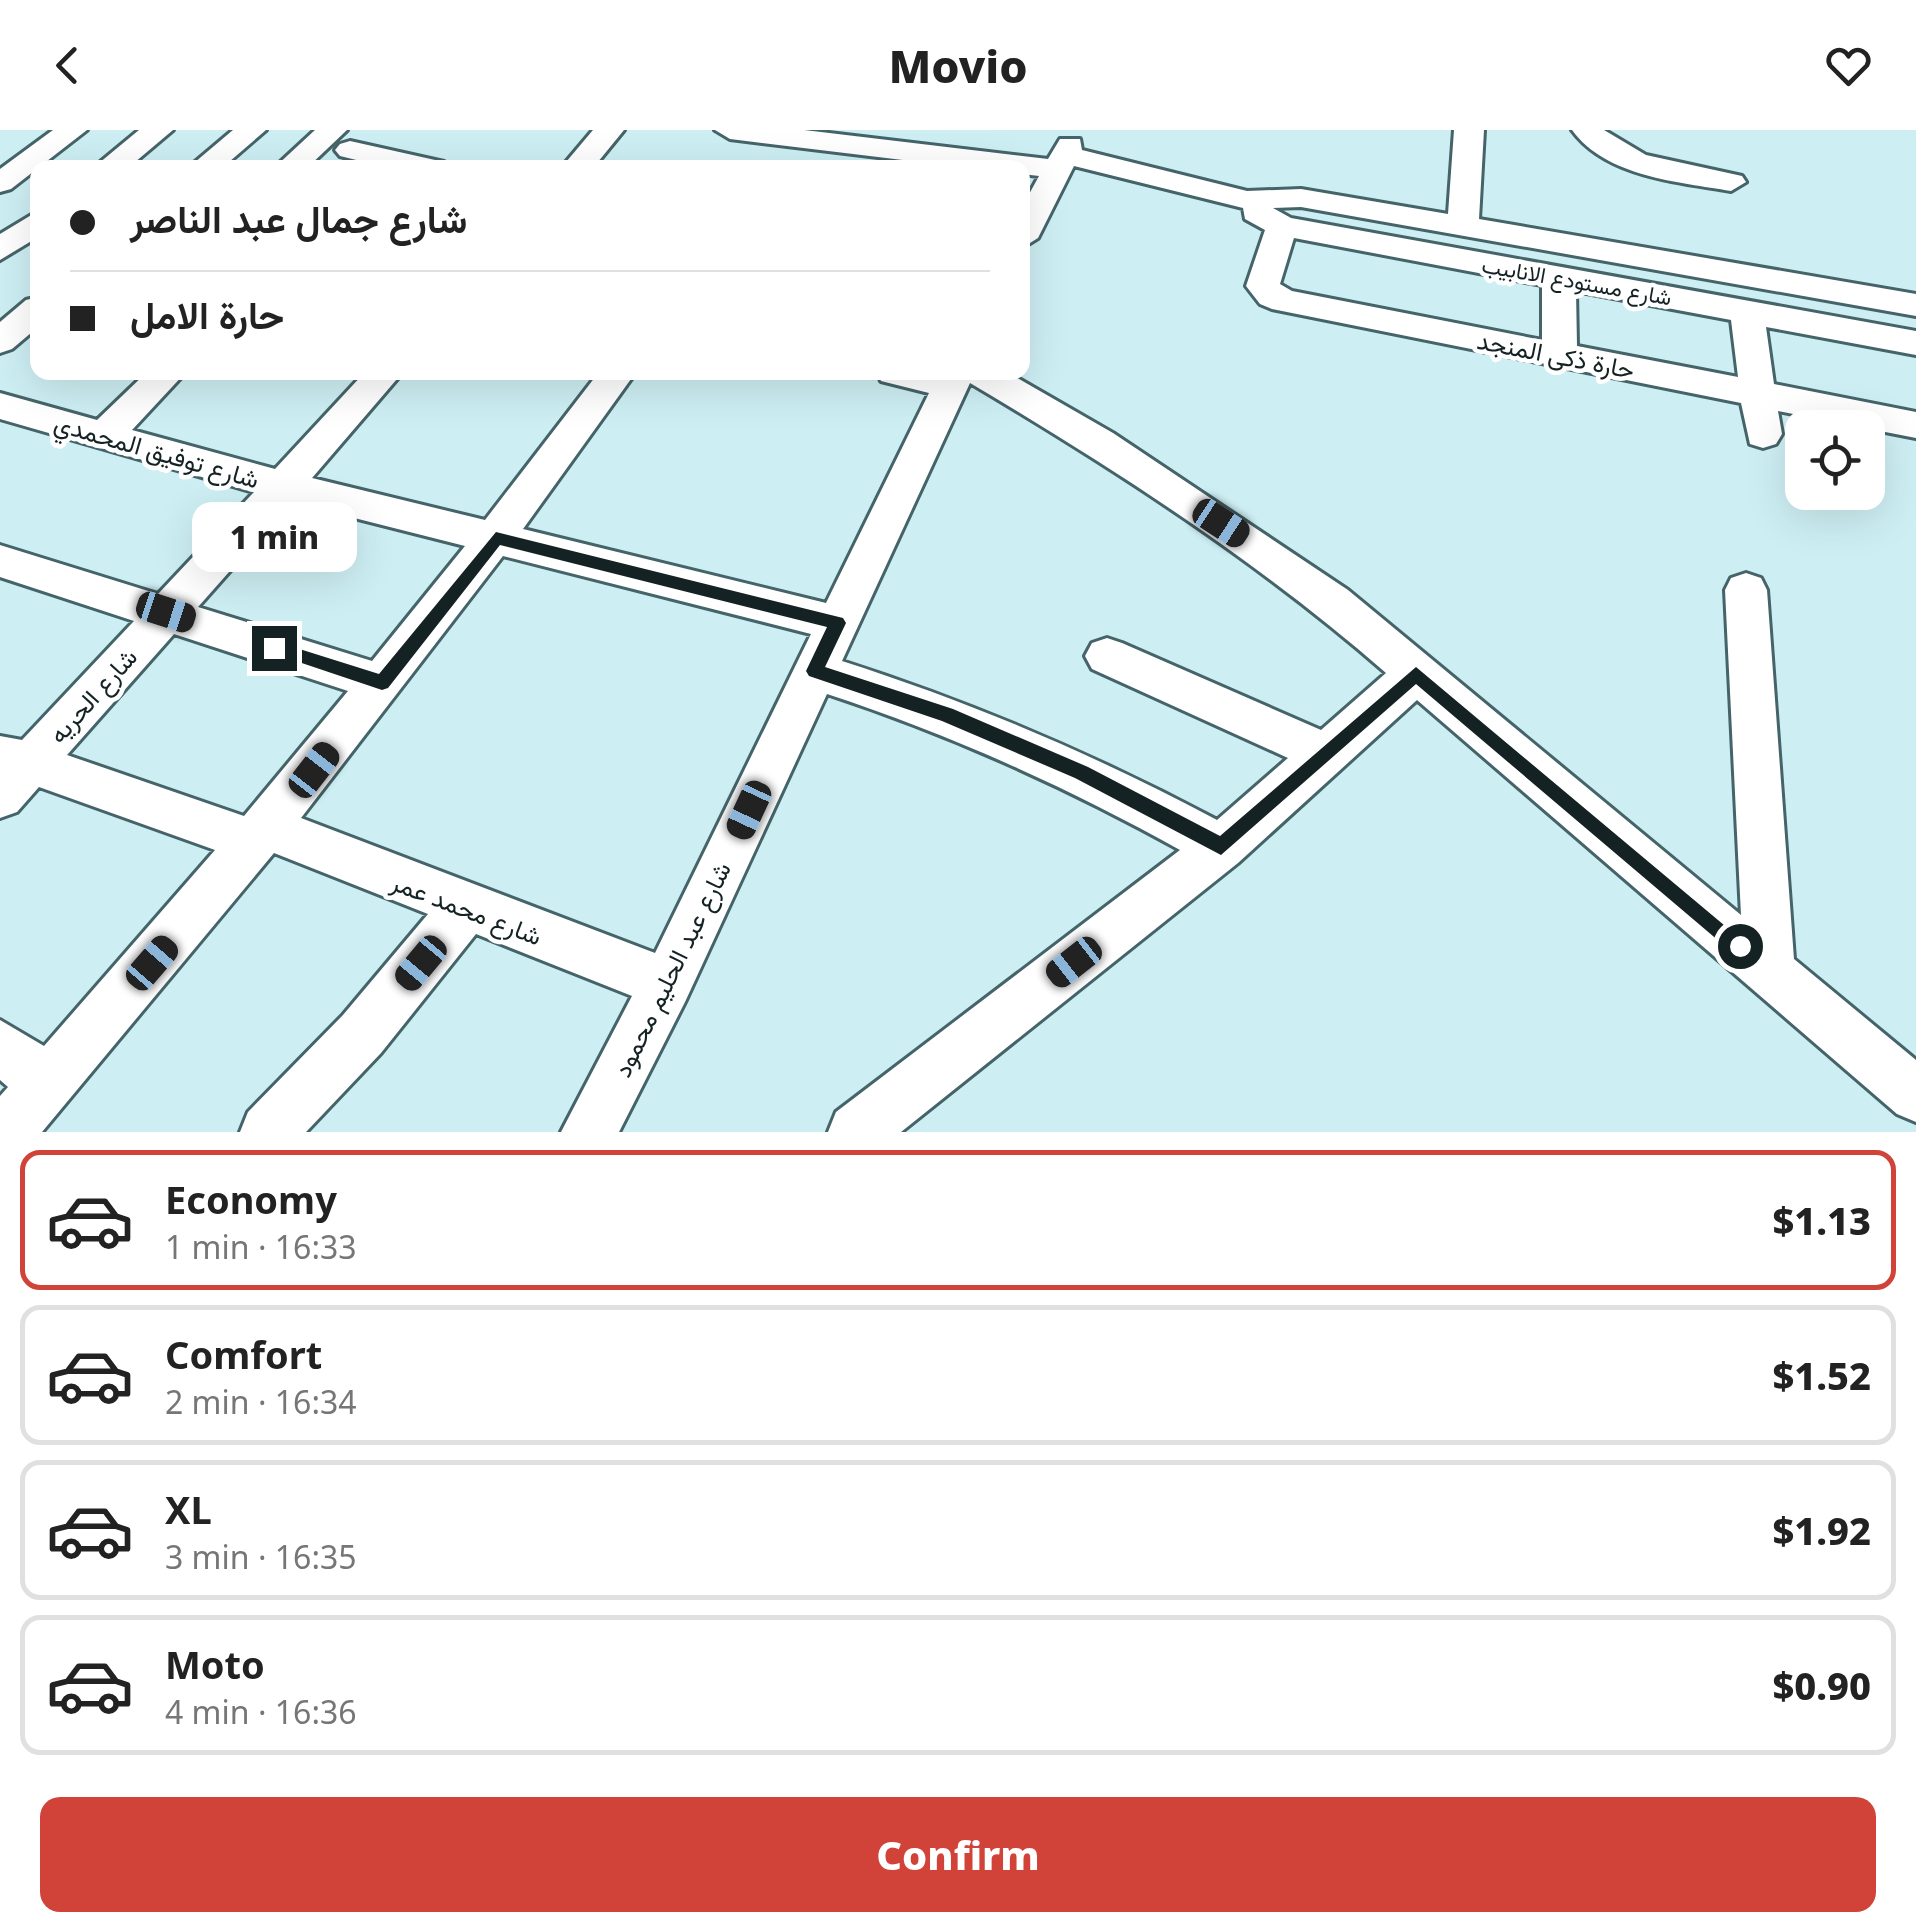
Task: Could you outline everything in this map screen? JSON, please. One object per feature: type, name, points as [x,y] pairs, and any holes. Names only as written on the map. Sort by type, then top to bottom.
[{"type":"street","points":[[34,160],[72,130]]},
{"type":"street","points":[[119,160],[158,130]]},
{"type":"street","points":[[213,160],[251,130]]},
{"type":"street","points":[[583,160],[609,130]]},
{"type":"street","points":[[1463,226],[1468,130]]},
{"type":"street","points":[[1587,130],[1602,144],[1644,164],[1731,182]]},
{"type":"street","name":"شارع مستودع الانابيب","points":[[746,131],[868,149],[1066,151],[1247,200],[1282,195],[1916,305]]},
{"type":"street","points":[[322,160],[360,151],[399,160]]},
{"type":"street","points":[[1030,222],[1066,151]]},
{"type":"street","name":"شارع مستودع الانابيب","points":[[1247,200],[1255,210],[1282,226],[1916,343]]},
{"type":"street","name":"حارة ذكى المنجد","points":[[1282,226],[1263,286],[1272,296],[1916,425]]},
{"type":"street","points":[[0,250],[30,227]]},
{"type":"street","points":[[1560,277],[1560,355]]},
{"type":"street","points":[[1747,312],[1764,434]]},
{"type":"street","points":[[0,341],[30,315]]},
{"type":"street","points":[[104,435],[160,380]]},
{"type":"street","name":"شارع الحريه","points":[[10,771],[166,612],[379,380]]},
{"type":"street","points":[[5,1132],[262,835],[496,538],[613,380]]},
{"type":"street","name":"شارع عبد الحليم محمود","points":[[589,1132],[667,984],[814,671],[960,380]]},
{"type":"street","points":[[968,380],[1100,443],[1252,543],[1333,602],[1916,1095]]},
{"type":"street","name":"شارع توفيق المحمدي","points":[[0,406],[281,485],[838,623]]},
{"type":"street","points":[[0,560],[382,682]]},
{"type":"street","points":[[1746,590],[1769,971]]},
{"type":"street","points":[[1107,656],[1327,754]]},
{"type":"street","points":[[814,671],[946,714],[1082,772],[1221,847]]},
{"type":"street","points":[[856,1132],[1221,847],[1416,674]]},
{"type":"street","name":"شارع محمد عمر","points":[[10,771],[262,835],[667,984]]},
{"type":"street","points":[[268,1132],[362,1034],[464,908]]},
{"type":"street","points":[[0,1047],[48,1084]]},
{"type":"route","points":[[274,648],[382,682],[496,538],[838,623],[814,671],[946,714],[1082,772],[1221,847],[1416,674],[1740,946]]}]
